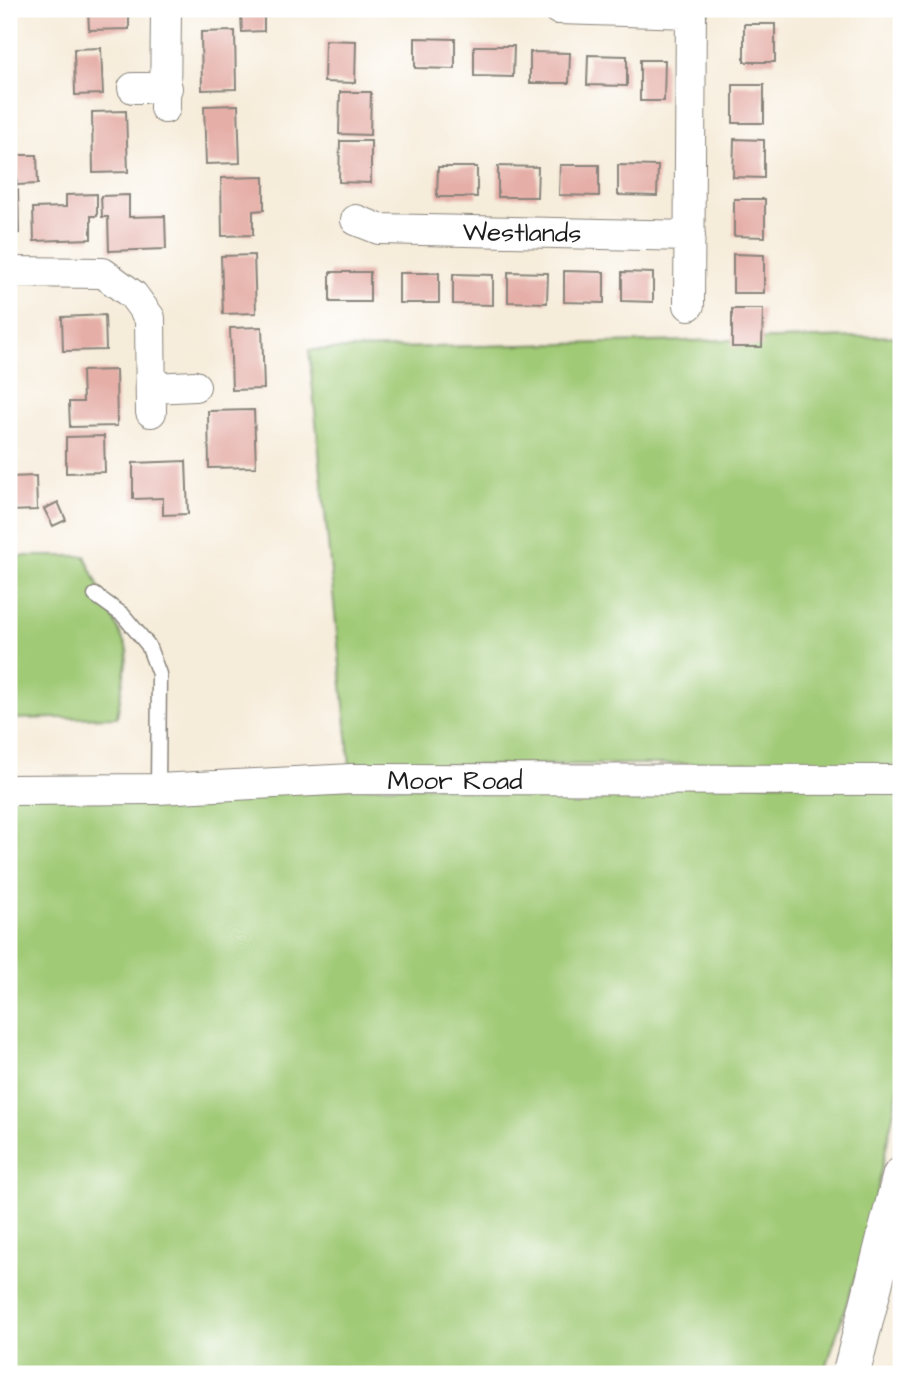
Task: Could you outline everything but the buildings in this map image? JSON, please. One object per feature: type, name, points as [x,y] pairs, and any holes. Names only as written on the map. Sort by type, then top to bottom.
[{"type":"street","points":[[133,88],[166,98],[166,9]]},
{"type":"street","points":[[558,9],[691,11],[689,305]]},
{"type":"street","name":"Westlands","points":[[356,220],[379,229],[690,236]]},
{"type":"street","points":[[9,272],[103,273],[133,295],[150,318],[151,400],[195,386]]},
{"type":"street","name":"Moor Road","points":[[9,790],[158,789],[352,779],[901,780]]},
{"type":"street","points":[[851,1374],[901,1176]]},
{"type":"lane","points":[[95,595],[122,615],[148,645],[159,674],[158,789]]},
{"type":"green space","points":[[901,336],[901,767],[811,763],[350,766],[309,350]]},
{"type":"green space","points":[[9,556],[85,556],[128,651],[117,717],[9,719]]},
{"type":"green space","points":[[901,782],[901,1076],[867,1240],[824,1374],[9,1374],[9,790]]}]
